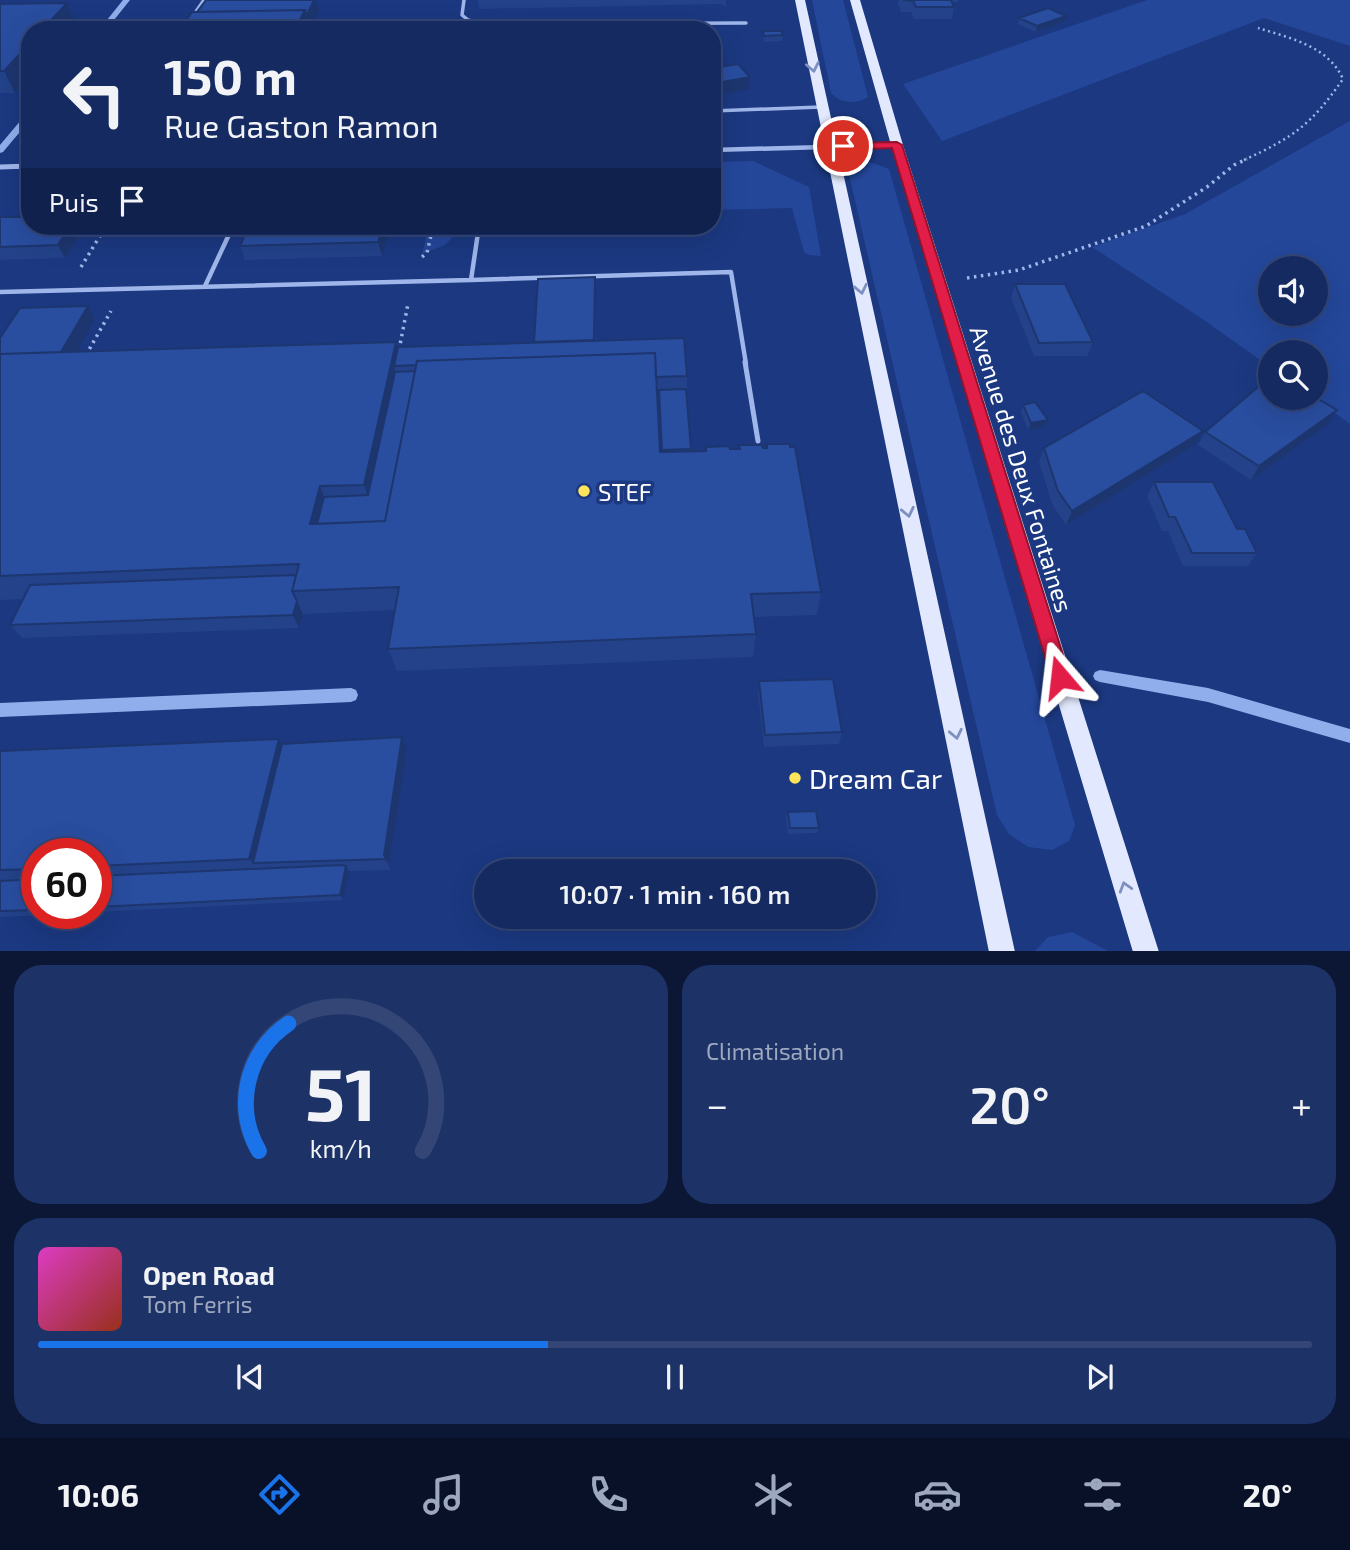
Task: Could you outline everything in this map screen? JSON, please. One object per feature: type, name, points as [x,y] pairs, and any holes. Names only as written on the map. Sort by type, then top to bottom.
[{"type":"main road","points":[[800,0],[829,147],[1002,951]]},
{"type":"main road","name":"Avenue des Deux Fontaines","points":[[855,0],[938,280],[1146,951]]},
{"type":"street","points":[[721,150],[897,145]]},
{"type":"street","points":[[0,167],[21,166]]},
{"type":"lane","points":[[190,20],[204,0]]},
{"type":"lane","points":[[464,0],[462,15],[472,21]]},
{"type":"lane","points":[[721,23],[746,23]]},
{"type":"lane","points":[[721,111],[821,107]]},
{"type":"lane","points":[[205,287],[229,235]]},
{"type":"lane","points":[[471,279],[477,235]]},
{"type":"lane","points":[[0,292],[731,272],[758,441]]},
{"type":"path","points":[[938,280],[1019,270],[1146,226],[1207,187],[1228,169],[1298,132],[1320,112],[1336,91],[1343,79],[1340,70],[1318,51],[1258,27]]},
{"type":"path","points":[[427,253],[431,235]]},
{"type":"path","points":[[81,364],[114,304]]},
{"type":"shaded area","points":[[812,0],[843,0],[868,97],[848,102],[831,93]]},
{"type":"shaded area","points":[[1147,0],[1350,0],[1350,46],[1264,18],[942,141],[903,84]]},
{"type":"shaded area","points":[[1350,121],[1350,424],[1328,408],[1328,340],[1258,340],[1258,358],[1092,247],[1185,214]]},
{"type":"shaded area","points":[[753,161],[809,187],[821,256],[804,252],[792,208],[721,210],[721,162]]},
{"type":"shaded area","points":[[870,162],[889,169],[1075,825],[1069,841],[1052,850],[1028,847],[1009,834],[997,815],[848,170],[851,166]]},
{"type":"shaded area","points":[[427,235],[455,235],[445,245],[422,254]]},
{"type":"shaded area","points":[[1072,932],[1108,951],[1035,951],[1048,937]]},
{"type":"building","points":[[206,0],[314,0],[307,15],[305,10],[197,12]]},
{"type":"building","points":[[903,0],[951,0],[954,7],[916,7],[913,1]]},
{"type":"building","points":[[67,3],[50,21],[21,21],[21,53],[4,71],[0,71],[0,4]]},
{"type":"building","points":[[1048,8],[1066,16],[1037,26],[1019,18]]},
{"type":"building","points":[[305,10],[300,21],[186,21],[192,12]]},
{"type":"building","points":[[763,31],[781,31],[783,35],[764,36]]},
{"type":"building","points":[[738,64],[750,77],[721,82],[721,67]]},
{"type":"building","points":[[0,217],[21,217],[21,235],[64,235],[58,245],[0,247]]},
{"type":"building","points":[[245,235],[380,235],[378,242],[240,246]]},
{"type":"building","points":[[595,277],[594,340],[534,342],[538,279]]},
{"type":"building","points":[[1015,284],[1065,284],[1093,342],[1039,343]]},
{"type":"building","points":[[88,306],[61,352],[0,354],[0,338],[20,308]]},
{"type":"building","points":[[684,338],[687,376],[656,377],[655,353],[417,361],[416,365],[394,366],[398,347]]},
{"type":"building","points":[[396,342],[364,485],[320,486],[310,524],[385,521],[417,361],[655,353],[660,452],[706,451],[706,447],[729,446],[730,449],[740,449],[739,445],[762,445],[767,448],[767,444],[790,444],[790,447],[795,447],[821,592],[751,594],[756,634],[388,649],[399,587],[292,591],[299,564],[0,576],[0,354]]},
{"type":"building","points":[[415,371],[385,521],[317,524],[324,497],[368,495],[395,372]]},
{"type":"building","points":[[1258,387],[1258,410],[1328,410],[1328,405],[1337,410],[1259,466],[1205,432]]},
{"type":"building","points":[[686,389],[691,449],[662,450],[659,390]]},
{"type":"building","points":[[1143,391],[1203,431],[1072,511],[1058,491],[1044,448]]},
{"type":"building","points":[[1035,402],[1048,420],[1031,423],[1023,405]]},
{"type":"building","points":[[1154,482],[1213,482],[1237,529],[1245,529],[1257,553],[1192,553],[1175,517],[1169,517]]},
{"type":"building","points":[[296,575],[292,591],[297,601],[293,615],[10,625],[30,585]]},
{"type":"building","points":[[833,679],[842,732],[765,735],[759,681]]},
{"type":"building","points":[[402,737],[384,855],[386,859],[253,863],[282,744]]},
{"type":"building","points":[[279,739],[249,859],[112,865],[112,838],[21,838],[21,869],[0,870],[0,751]]},
{"type":"building","points":[[816,811],[819,828],[790,828],[788,812]]},
{"type":"building","points":[[346,866],[340,895],[112,906],[112,875]]},
{"type":"building","points":[[21,880],[21,910],[0,911],[0,881]]},
{"type":"waterway","points":[[110,21],[127,0]]},
{"type":"waterway","points":[[0,150],[21,126]]},
{"type":"waterway","points":[[1100,676],[1208,695],[1350,736]]},
{"type":"waterway","points":[[0,710],[351,695]]},
{"type":"place","name":"STEF","points":[[584,491]]},
{"type":"place","name":"Dream Car","points":[[795,778]]},
{"type":"route","points":[[843,146],[897,145],[1060,677]]}]
